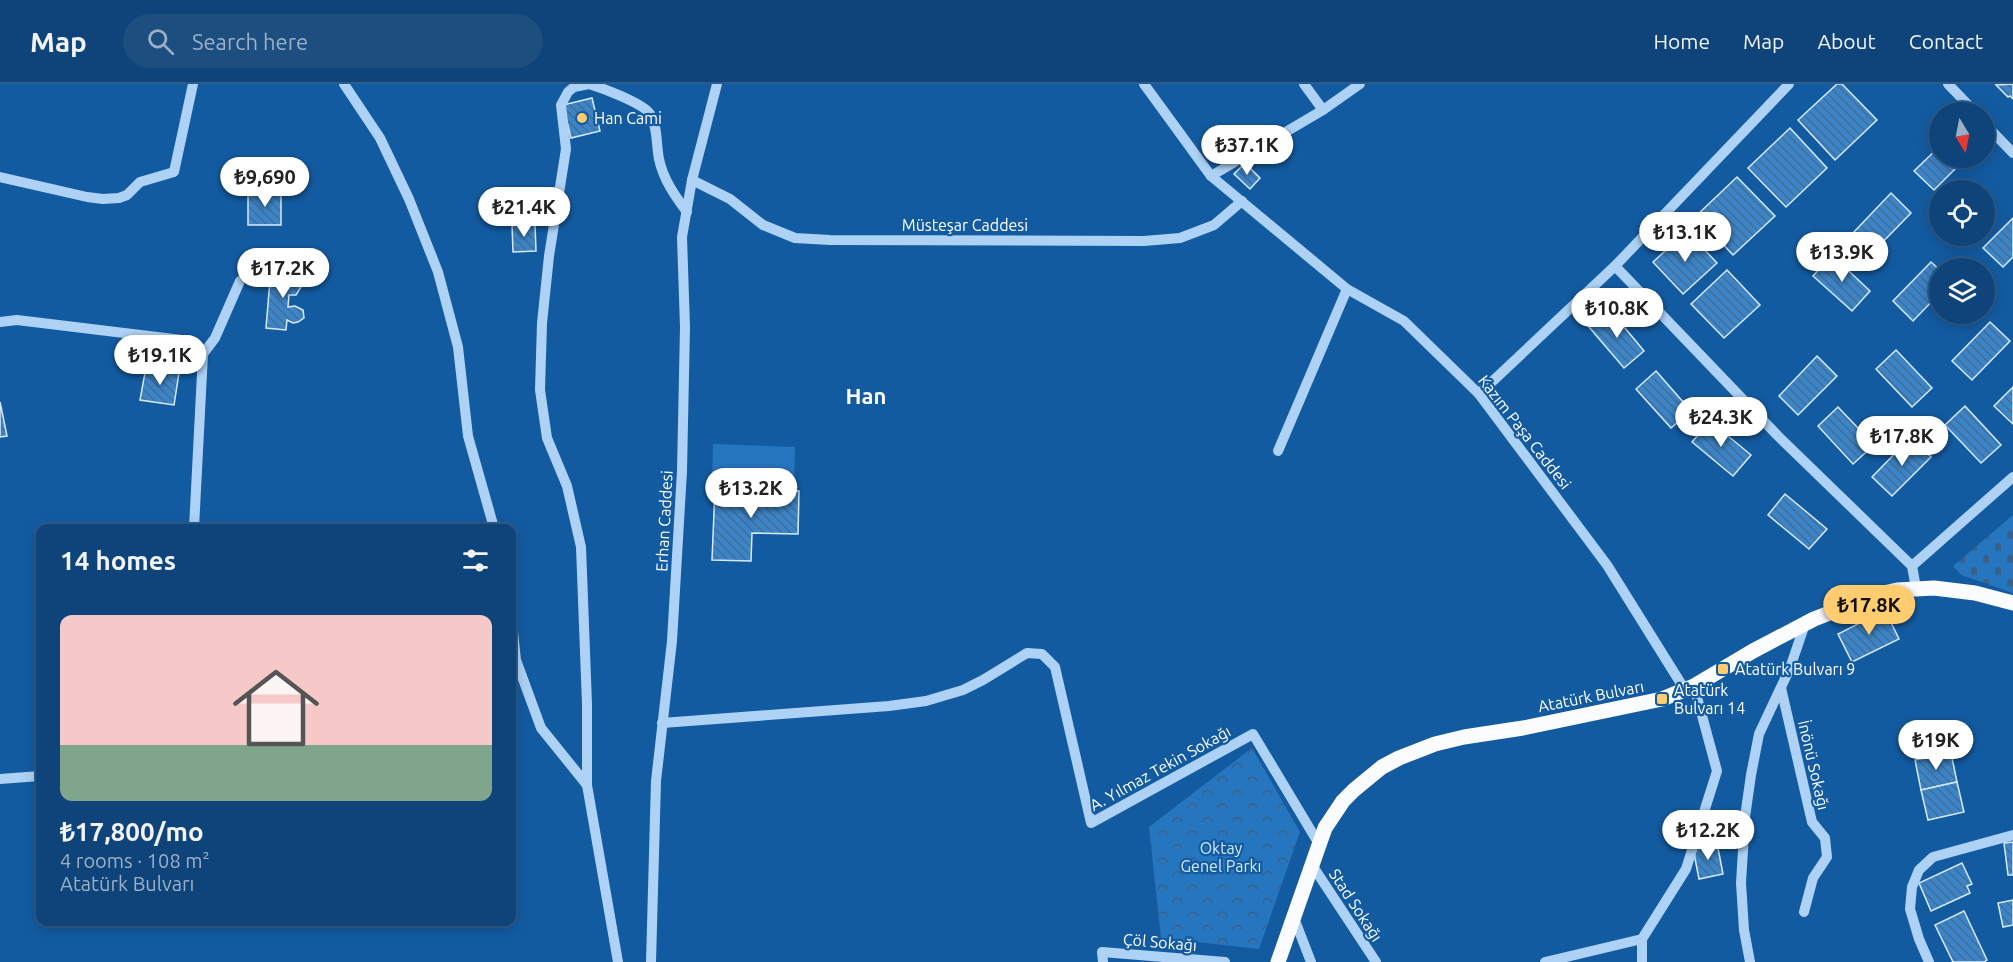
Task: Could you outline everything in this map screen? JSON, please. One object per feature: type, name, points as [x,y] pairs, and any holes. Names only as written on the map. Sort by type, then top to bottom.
[{"type":"main road","name":"Atatürk Bulvarı","points":[[1278,962],[1325,828],[1343,801],[1366,779],[1399,758],[1417,750],[1455,740],[1645,704],[1689,688],[1804,624],[1871,596],[1916,588],[1953,590],[2012,606]]},
{"type":"street","points":[[0,177],[87,197],[119,198],[128,195],[140,182],[174,172],[193,84]]},
{"type":"street","points":[[344,84],[380,138],[409,199],[438,272],[458,347],[468,436],[493,524]]},
{"type":"street","points":[[618,962],[587,785],[587,704],[581,547],[567,486],[548,438],[540,390],[546,278],[557,192],[566,149],[561,105],[568,92],[574,87],[589,84],[642,105],[650,113],[654,122],[659,162],[670,188],[687,212]]},
{"type":"street","name":"Erhan Caddesi","points":[[651,962],[656,780],[672,641],[682,471],[685,327],[682,237],[692,180],[717,84]]},
{"type":"street","name":"Kazım Paşa Caddesi","points":[[1144,84],[1211,176],[1347,289],[1404,321],[1479,394],[1607,565],[1689,688],[1718,771],[1686,869],[1641,939]]},
{"type":"street","points":[[1304,84],[1323,110]]},
{"type":"street","points":[[1211,176],[1323,110],[1360,84]]},
{"type":"street","points":[[1479,394],[1615,266],[1789,84]]},
{"type":"street","points":[[1948,84],[1965,102]]},
{"type":"street","points":[[1995,134],[2013,153]]},
{"type":"street","name":"Müsteşar Caddesi","points":[[692,180],[730,199],[763,225],[795,238],[830,240],[1144,241],[1180,238],[1214,225],[1242,201]]},
{"type":"street","points":[[1615,266],[1778,436],[1912,566],[1916,588]]},
{"type":"street","points":[[194,524],[203,354],[215,338],[240,281]]},
{"type":"street","points":[[1278,451],[1347,289]]},
{"type":"street","points":[[0,322],[16,320],[190,341],[203,354]]},
{"type":"street","points":[[1912,566],[2013,477]]},
{"type":"street","points":[[1750,962],[1741,906],[1741,859],[1745,817],[1759,734],[1790,668],[1804,624]]},
{"type":"street","name":"A. Yılmaz Tekin Sokağı","points":[[662,723],[926,701],[963,690],[1003,669],[1021,656],[1035,653],[1047,657],[1055,667],[1091,823],[1253,734],[1319,844]]},
{"type":"street","points":[[516,660],[541,728],[587,785]]},
{"type":"street","name":"İnönü Sokağı","points":[[1781,688],[1812,822],[1821,832],[1827,844],[1827,857],[1813,878],[1804,912]]},
{"type":"street","points":[[0,779],[36,776]]},
{"type":"street","points":[[1929,962],[1910,909],[1912,888],[1919,870],[1933,857],[2013,835]]},
{"type":"street","name":"Stad Sokağı","points":[[1312,865],[1376,962]]},
{"type":"street","points":[[1293,918],[1311,962]]},
{"type":"street","points":[[1545,962],[1641,939],[1642,962]]},
{"type":"street","name":"Çöl Sokağı","points":[[1103,962],[1102,952],[1225,962]]},
{"type":"green space","points":[[713,444],[795,447],[794,487],[712,484]]},
{"type":"green space","points":[[2013,515],[2013,593],[1961,575],[1953,566]]},
{"type":"green space","name":"Oktay Genel Parkı","points":[[1252,748],[1300,832],[1259,949],[1161,938],[1149,827]]},
{"type":"building","points":[[1837,84],[1842,84],[1877,120],[1835,160],[1798,120]]},
{"type":"building","points":[[2013,84],[2013,99],[1996,85]]},
{"type":"building","name":"Han Cami","points":[[592,98],[600,131],[571,138],[563,105]]},
{"type":"building","points":[[1790,128],[1827,168],[1786,207],[1748,168]]},
{"type":"building","points":[[1929,157],[1929,168],[1956,168],[1944,180],[1929,180],[1929,185],[1914,171]]},
{"type":"building","points":[[1245,163],[1260,178],[1250,189],[1234,174]]},
{"type":"building","points":[[1737,177],[1775,216],[1733,255],[1696,216]]},
{"type":"building","points":[[281,190],[281,225],[248,225],[248,191]]},
{"type":"building","points":[[1891,193],[1911,213],[1873,252],[1853,233]]},
{"type":"building","points":[[2013,218],[2013,257],[2003,267],[1983,248],[1995,246],[1995,236]]},
{"type":"building","points":[[535,224],[536,251],[513,252],[512,225]]},
{"type":"building","points":[[1687,231],[1717,263],[1683,294],[1653,262]]},
{"type":"building","points":[[1832,255],[1870,291],[1852,311],[1813,276]]},
{"type":"building","points":[[1929,264],[1929,304],[1913,321],[1893,301]]},
{"type":"building","points":[[271,268],[298,270],[297,277],[302,278],[301,287],[296,295],[289,295],[288,307],[295,306],[303,310],[304,318],[293,323],[287,320],[286,330],[266,328]]},
{"type":"building","points":[[1727,270],[1760,305],[1724,338],[1691,304]]},
{"type":"building","points":[[1610,310],[1644,351],[1624,368],[1589,327]]},
{"type":"building","points":[[1988,324],[1992,324],[2010,341],[1972,380],[1952,361]]},
{"type":"building","points":[[1896,350],[1932,388],[1912,407],[1876,369]]},
{"type":"building","points":[[1817,356],[1837,376],[1798,415],[1779,396]]},
{"type":"building","points":[[146,367],[179,373],[174,405],[140,400]]},
{"type":"building","points":[[1656,371],[1691,411],[1671,428],[1636,389]]},
{"type":"building","points":[[2013,387],[2013,424],[1994,406]]},
{"type":"building","points":[[0,402],[7,436],[0,437]]},
{"type":"building","points":[[1965,406],[2001,445],[1981,463],[1945,425]]},
{"type":"building","points":[[1838,407],[1874,445],[1853,464],[1818,426]]},
{"type":"building","points":[[1710,421],[1751,455],[1733,476],[1692,442]]},
{"type":"building","points":[[1911,437],[1931,457],[1892,496],[1872,477]]},
{"type":"building","points":[[715,488],[799,491],[798,534],[752,533],[751,561],[712,560]]},
{"type":"building","points":[[1785,494],[1827,529],[1809,549],[1768,515]]},
{"type":"building","points":[[1885,610],[1899,639],[1852,662],[1838,634]]},
{"type":"building","points":[[1951,753],[1957,782],[1921,790],[1915,760]]},
{"type":"building","points":[[1957,782],[1964,812],[1928,820],[1921,790]]},
{"type":"building","points":[[2013,842],[2013,875],[2008,875],[2004,843]]},
{"type":"building","points":[[1717,843],[1723,874],[1699,879],[1693,848]]},
{"type":"building","points":[[1962,863],[1972,884],[1967,886],[1970,893],[1931,911],[1919,883]]},
{"type":"building","points":[[2013,900],[2013,925],[2003,927],[1998,903]]},
{"type":"building","points":[[1964,911],[1987,960],[1984,962],[1953,962],[1935,925]]},
{"type":"place","name":"Han Cami","points":[[582,118]]},
{"type":"place","name":"Atatürk Bulvarı 9","points":[[1723,669]]},
{"type":"place","name":"Atatürk Bulvarı 14","points":[[1662,699]]},
{"type":"district","name":"Han","points":[[866,396]]}]
